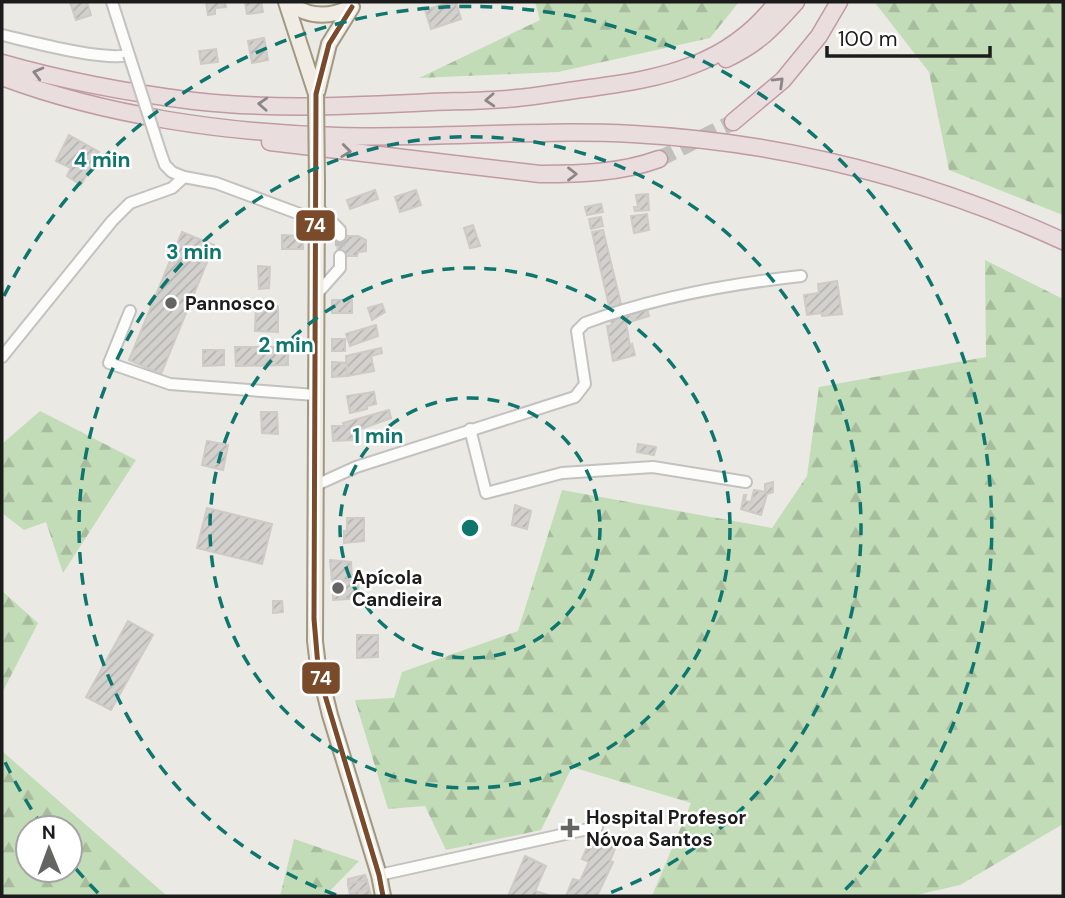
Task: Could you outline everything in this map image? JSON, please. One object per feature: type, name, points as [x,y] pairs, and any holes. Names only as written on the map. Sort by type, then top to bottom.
[{"type":"highway","points":[[518,98],[640,80],[696,64],[748,34],[777,2]]},
{"type":"highway","points":[[2,63],[91,85],[197,101],[370,105],[518,98],[628,89],[697,74],[752,46],[777,24],[796,2]]},
{"type":"highway","points":[[733,121],[783,80],[819,36],[839,2]]},
{"type":"highway","points":[[2,77],[86,101],[159,117],[272,133],[339,136],[589,132],[664,136],[735,144],[810,156],[912,183],[994,211],[1063,241]]},
{"type":"highway","points":[[159,117],[193,130],[243,139],[506,171],[584,174],[643,165],[659,159]]},
{"type":"main road","points":[[287,2],[310,14],[324,16],[339,13],[355,4]]},
{"type":"main road","points":[[287,2],[316,94]]},
{"type":"main road","points":[[355,4],[329,44],[316,94],[314,619],[318,666],[330,715],[383,896]]},
{"type":"street","points":[[112,2],[164,164],[172,172],[184,177],[216,183],[316,213],[340,229],[340,236]]},
{"type":"street","points":[[2,35],[87,52],[122,57],[129,55]]},
{"type":"street","points":[[2,357],[130,203],[172,188],[184,177]]},
{"type":"street","points":[[316,295],[340,268],[340,256]]},
{"type":"street","points":[[314,486],[356,467],[575,397],[585,384],[578,331],[585,323],[633,307],[735,283],[801,276]]},
{"type":"street","points":[[130,311],[109,363],[170,384],[314,395]]},
{"type":"street","points":[[470,429],[486,493],[562,474],[653,467],[746,482]]},
{"type":"street","points":[[379,875],[597,827]]},
{"type":"green space","points":[[535,2],[739,2],[710,38],[558,72],[419,78],[540,20]]},
{"type":"green space","points":[[877,2],[1063,2],[1063,215],[949,170],[929,72]]},
{"type":"green space","points":[[985,260],[1063,299],[1063,824],[960,885],[912,896],[652,896],[691,803],[572,767],[541,830],[446,850],[425,806],[388,809],[355,700],[394,698],[402,672],[518,631],[562,490],[772,528],[807,476],[819,387],[986,357]]},
{"type":"green space","points":[[40,411],[136,460],[63,573],[46,522],[24,530],[2,513],[2,444]]},
{"type":"green space","points":[[2,591],[38,623],[2,693]]},
{"type":"green space","points":[[2,751],[74,814],[14,814],[14,884],[84,884],[84,823],[167,896],[2,896]]},
{"type":"green space","points":[[294,839],[359,861],[325,896],[280,896]]},
{"type":"building","points":[[70,2],[87,2],[91,15],[76,20]]},
{"type":"building","points":[[206,2],[225,2],[226,7],[215,8],[215,14],[208,15]]},
{"type":"building","points":[[245,2],[261,2],[263,12],[247,14]]},
{"type":"building","points":[[456,2],[461,19],[431,29],[425,10]]},
{"type":"building","points":[[264,38],[268,60],[252,63],[248,41]]},
{"type":"building","points":[[216,49],[218,62],[201,64],[199,51]]},
{"type":"building","points":[[69,135],[99,152],[81,185],[67,176],[71,168],[56,161]]},
{"type":"building","points":[[375,190],[378,199],[350,209],[347,200]]},
{"type":"building","points":[[416,190],[421,205],[400,212],[395,197]]},
{"type":"building","points":[[648,194],[649,210],[635,211],[634,207],[638,207],[636,195]]},
{"type":"building","points":[[601,204],[603,212],[587,215],[585,207]]},
{"type":"building","points":[[647,214],[649,230],[634,233],[631,216]]},
{"type":"building","points":[[601,217],[603,226],[591,229],[589,219]]},
{"type":"building","points":[[473,225],[480,246],[470,248],[464,228]]},
{"type":"building","points":[[603,230],[622,308],[610,310],[592,232]]},
{"type":"building","name":"Pannosco","points":[[182,232],[214,245],[161,374],[129,360]]},
{"type":"building","points":[[282,235],[303,236],[303,249],[282,249]]},
{"type":"building","points":[[337,236],[358,236],[366,240],[366,251],[358,252],[357,256],[338,256]]},
{"type":"building","points":[[258,266],[270,267],[269,288],[259,289]]},
{"type":"building","points":[[837,281],[842,314],[807,315],[804,295],[819,293],[818,284]]},
{"type":"building","points":[[332,300],[352,300],[352,313],[332,313]]},
{"type":"building","points":[[382,304],[385,312],[372,320],[368,308]]},
{"type":"building","points":[[256,306],[278,306],[278,332],[255,331]]},
{"type":"building","points":[[647,309],[649,316],[626,323],[630,346],[632,344],[635,355],[613,361],[607,326],[612,325],[611,321]]},
{"type":"building","points":[[376,325],[378,336],[350,346],[346,334]]},
{"type":"building","points":[[332,339],[345,339],[345,351],[332,351]]},
{"type":"building","points":[[235,347],[288,347],[288,365],[236,366]]},
{"type":"building","points":[[381,348],[382,353],[371,356],[374,371],[347,376],[346,356]]},
{"type":"building","points":[[203,350],[224,350],[224,365],[203,366]]},
{"type":"building","points":[[332,362],[347,363],[347,376],[332,377]]},
{"type":"building","points":[[374,392],[376,404],[350,413],[347,396]]},
{"type":"building","points":[[389,410],[391,418],[361,429],[360,425],[353,427],[353,440],[333,441],[332,426],[344,426],[343,423]]},
{"type":"building","points":[[261,412],[277,412],[278,434],[262,433]]},
{"type":"building","points":[[207,441],[228,445],[223,470],[202,465]]},
{"type":"building","points":[[638,444],[656,447],[654,455],[637,452]]},
{"type":"building","points":[[773,482],[773,492],[767,494],[761,515],[741,509],[744,495],[745,501],[751,502],[754,490],[765,492],[765,484]]},
{"type":"building","points":[[515,505],[531,511],[527,529],[512,525]]},
{"type":"building","points":[[207,508],[272,524],[262,564],[197,548]]},
{"type":"building","points":[[347,518],[364,518],[364,541],[344,543]]},
{"type":"building","points":[[330,560],[351,562],[352,580],[332,580]]},
{"type":"building","points":[[333,580],[358,581],[359,595],[333,600]]},
{"type":"building","points":[[273,601],[282,601],[283,612],[273,613]]},
{"type":"building","points":[[128,621],[153,635],[111,710],[86,697]]},
{"type":"building","points":[[357,635],[378,635],[378,657],[357,658]]},
{"type":"building","points":[[606,835],[618,841],[610,861],[613,862],[597,896],[566,896],[573,879],[580,881],[589,862],[582,859],[590,840],[602,845]]},
{"type":"building","points":[[525,856],[546,866],[535,891],[551,896],[508,896]]},
{"type":"building","points":[[365,875],[367,880],[348,884],[348,879]]},
{"type":"building","points":[[367,880],[369,888],[350,895],[348,884]]},
{"type":"building","points":[[369,888],[371,896],[356,896],[355,892]]},
{"type":"tunnel","points":[[659,159],[733,122]]},
{"type":"tunnel","points":[[340,236],[340,256]]},
{"type":"transit line","name":"74","points":[[352,7],[329,44],[316,94],[314,619],[318,666],[324,692],[383,896]]},
{"type":"place","name":"Pannosco","points":[[171,303]]},
{"type":"place","name":"Apícola Candieira","points":[[338,588]]},
{"type":"place","name":"Hospital Profesor Nóvoa Santos","points":[[570,828]]}]
